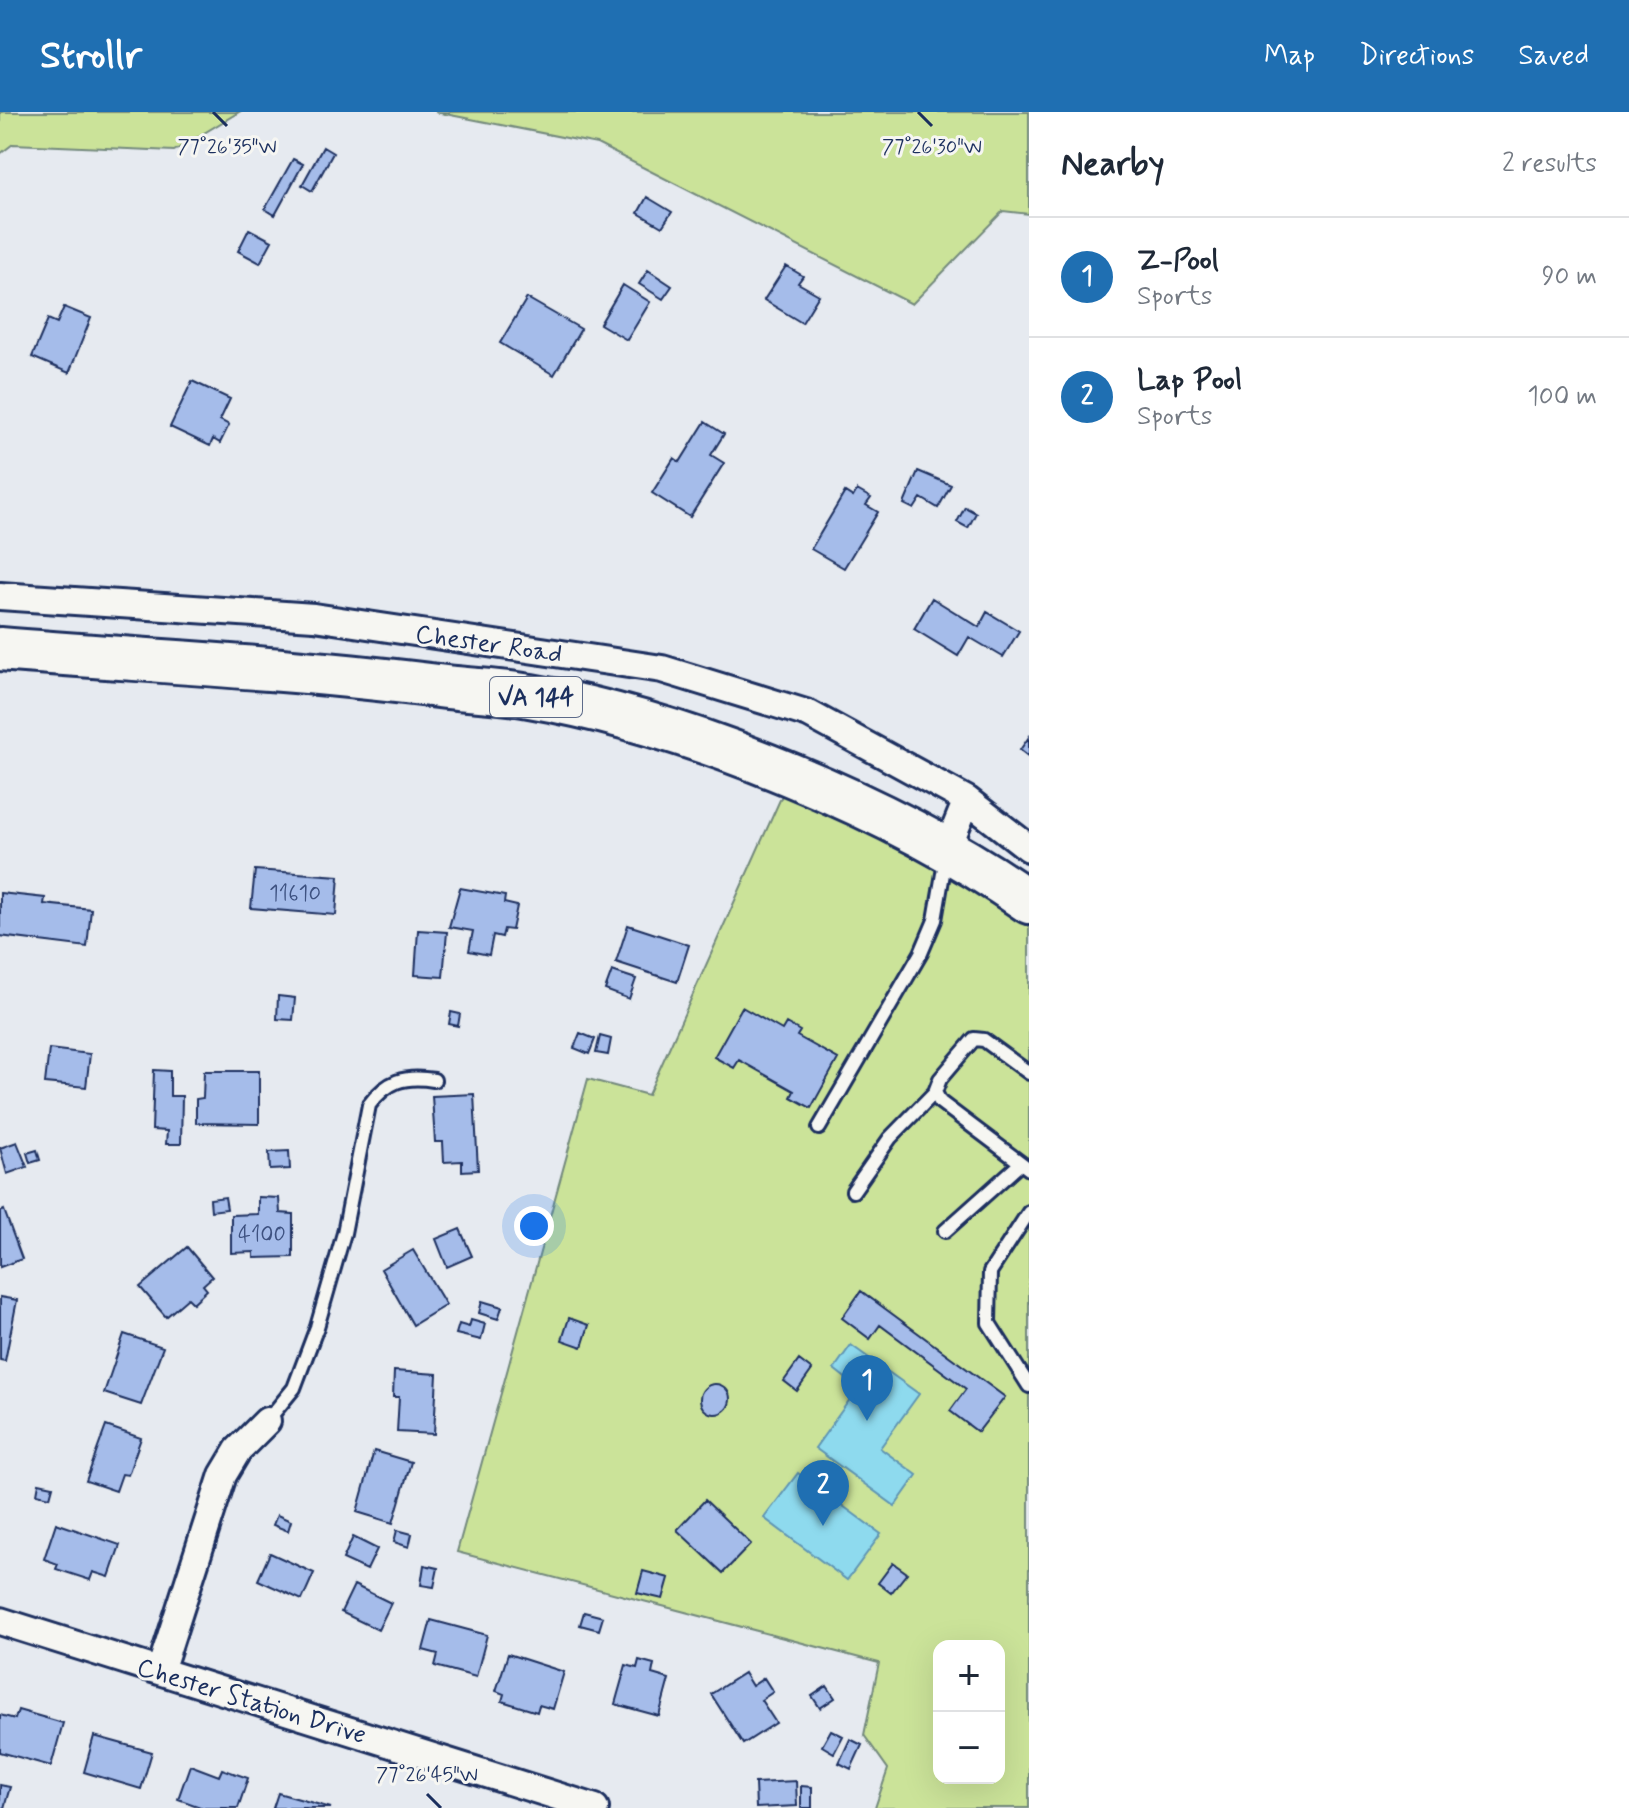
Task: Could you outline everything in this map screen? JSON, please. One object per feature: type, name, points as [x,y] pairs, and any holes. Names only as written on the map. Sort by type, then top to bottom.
[{"type":"main road","name":"Chester Road","points":[[0,649],[361,676],[528,696],[609,713],[693,739],[792,777],[947,849],[1029,902]]},
{"type":"street","name":"Chester Road","points":[[0,596],[314,617],[662,669],[809,714],[967,800],[1029,848]]},
{"type":"street","points":[[947,849],[967,800]]},
{"type":"street","points":[[160,1671],[223,1475],[238,1450],[267,1421]]},
{"type":"street","name":"Chester Station Drive","points":[[0,1621],[595,1808]]},
{"type":"lane","points":[[819,1128],[921,953],[935,920],[947,849]]},
{"type":"lane","points":[[853,1191],[890,1138],[935,1092],[940,1079],[974,1039],[984,1040],[1029,1073]]},
{"type":"lane","points":[[267,1421],[294,1388],[317,1327],[344,1233],[369,1105],[380,1090],[395,1081],[412,1077],[434,1080]]},
{"type":"lane","points":[[935,1092],[940,1102],[1025,1166],[945,1231]]},
{"type":"lane","points":[[1029,1212],[990,1272],[989,1323],[1029,1386]]},
{"type":"green space","points":[[0,112],[239,112],[174,151],[13,144],[0,154]]},
{"type":"green space","points":[[435,112],[1029,112],[1029,214],[1003,211],[912,304],[597,144]]},
{"type":"green space","points":[[787,784],[1029,905],[1029,1808],[875,1808],[888,1769],[864,1735],[879,1663],[457,1552],[588,1079],[648,1095]]},
{"type":"water","points":[[851,1345],[919,1394],[880,1448],[917,1475],[895,1506],[815,1448],[858,1388],[834,1369]]},
{"type":"water","points":[[798,1473],[881,1534],[847,1580],[764,1518]]},
{"type":"building","points":[[323,147],[333,153],[312,191],[302,185]]},
{"type":"building","points":[[293,159],[303,164],[275,215],[265,209]]},
{"type":"building","points":[[647,197],[672,212],[662,227],[638,213]]},
{"type":"building","points":[[249,229],[272,241],[260,263],[238,251]]},
{"type":"building","points":[[786,266],[803,276],[798,283],[819,295],[802,323],[764,300]]},
{"type":"building","points":[[648,270],[672,286],[663,299],[639,284]]},
{"type":"building","points":[[623,285],[650,302],[627,340],[600,324]]},
{"type":"building","points":[[527,298],[581,329],[554,375],[500,343]]},
{"type":"building","points":[[64,307],[91,318],[69,373],[32,357],[48,319],[57,323]]},
{"type":"building","points":[[192,381],[230,399],[220,420],[229,425],[220,443],[213,439],[210,446],[170,427]]},
{"type":"building","points":[[705,422],[724,434],[711,455],[724,463],[690,517],[652,493],[674,458],[680,462]]},
{"type":"building","points":[[918,471],[951,485],[938,508],[921,498],[914,509],[904,504]]},
{"type":"building","points":[[857,490],[871,498],[866,505],[878,512],[844,568],[811,549],[845,492],[853,497]]},
{"type":"building","points":[[965,507],[976,513],[968,528],[957,522]]},
{"type":"building","points":[[932,598],[979,627],[987,612],[1019,631],[1003,657],[969,637],[958,656],[914,629]]},
{"type":"building","points":[[1029,737],[1029,757],[1020,750]]},
{"type":"building","points":[[255,870],[339,876],[336,915],[251,908]]},
{"type":"building","points":[[460,888],[505,896],[504,903],[517,906],[512,930],[504,929],[502,937],[493,935],[489,955],[469,951],[473,931],[449,927]]},
{"type":"building","points":[[0,893],[45,898],[44,904],[91,909],[87,947],[0,936]]},
{"type":"building","points":[[628,925],[689,945],[677,982],[616,962]]},
{"type":"building","points":[[418,930],[447,932],[443,977],[415,975]]},
{"type":"building","points":[[612,971],[636,979],[629,999],[605,990]]},
{"type":"building","points":[[278,996],[295,998],[293,1020],[277,1019]]},
{"type":"building","points":[[742,1007],[782,1030],[786,1023],[800,1031],[797,1036],[838,1059],[811,1108],[791,1097],[794,1091],[739,1060],[734,1068],[714,1057]]},
{"type":"building","points":[[451,1012],[460,1014],[458,1026],[449,1024]]},
{"type":"building","points":[[580,1033],[595,1039],[589,1054],[574,1048]]},
{"type":"building","points":[[600,1036],[611,1039],[608,1055],[596,1053]]},
{"type":"building","points":[[49,1049],[90,1054],[86,1087],[45,1083]]},
{"type":"building","points":[[154,1070],[170,1071],[170,1096],[182,1096],[181,1144],[166,1144],[167,1131],[152,1130]]},
{"type":"building","points":[[204,1071],[259,1071],[259,1124],[196,1123],[196,1099],[203,1098]]},
{"type":"building","points":[[474,1094],[478,1170],[462,1171],[462,1161],[444,1162],[443,1142],[435,1142],[432,1096]]},
{"type":"building","points":[[17,1142],[27,1167],[7,1174],[0,1148]]},
{"type":"building","points":[[37,1150],[40,1160],[30,1163],[27,1153]]},
{"type":"building","points":[[289,1151],[290,1169],[270,1170],[269,1152]]},
{"type":"building","points":[[225,1197],[227,1209],[211,1211],[210,1199]]},
{"type":"building","points":[[258,1197],[279,1198],[280,1213],[293,1214],[293,1257],[254,1258],[254,1252],[231,1253],[231,1215],[258,1214]]},
{"type":"building","points":[[4,1210],[22,1259],[0,1267],[0,1212]]},
{"type":"building","points":[[460,1229],[472,1256],[447,1267],[436,1239]]},
{"type":"building","points":[[187,1247],[212,1277],[203,1285],[207,1290],[193,1303],[188,1298],[166,1317],[140,1287]]},
{"type":"building","points":[[413,1250],[446,1305],[413,1325],[381,1269]]},
{"type":"building","points":[[861,1291],[1005,1397],[978,1432],[950,1411],[966,1389],[880,1325],[870,1339],[842,1318]]},
{"type":"building","points":[[0,1297],[17,1300],[5,1361],[0,1360]]},
{"type":"building","points":[[482,1301],[502,1307],[498,1319],[479,1313]]},
{"type":"building","points":[[569,1318],[589,1325],[582,1347],[562,1340]]},
{"type":"building","points":[[471,1320],[485,1324],[481,1340],[456,1334],[459,1324],[469,1327]]},
{"type":"building","points":[[124,1334],[163,1347],[141,1405],[104,1393]]},
{"type":"building","points":[[799,1360],[812,1370],[797,1391],[784,1381]]},
{"type":"building","points":[[394,1371],[437,1374],[434,1434],[397,1432],[399,1397],[393,1397]]},
{"type":"building","points":[[715,1384],[726,1388],[730,1399],[726,1410],[715,1414],[704,1410],[700,1399],[704,1388]]},
{"type":"building","points":[[106,1426],[141,1438],[128,1475],[122,1474],[116,1491],[86,1481]]},
{"type":"building","points":[[374,1451],[411,1462],[393,1523],[357,1512]]},
{"type":"building","points":[[39,1483],[53,1486],[50,1497],[37,1494]]},
{"type":"building","points":[[705,1500],[751,1544],[723,1573],[677,1530]]},
{"type":"building","points":[[277,1515],[291,1521],[288,1531],[273,1525]]},
{"type":"building","points":[[56,1523],[120,1545],[109,1577],[93,1572],[90,1580],[56,1569],[58,1564],[44,1559]]},
{"type":"building","points":[[397,1530],[412,1534],[409,1547],[394,1542]]},
{"type":"building","points":[[353,1537],[377,1549],[367,1570],[343,1559]]},
{"type":"building","points":[[270,1553],[314,1573],[302,1600],[258,1580]]},
{"type":"building","points":[[893,1563],[907,1573],[891,1593],[878,1583]]},
{"type":"building","points":[[424,1565],[438,1568],[434,1587],[421,1585]]},
{"type":"building","points":[[643,1571],[669,1578],[663,1599],[637,1593]]},
{"type":"building","points":[[354,1585],[391,1603],[378,1630],[341,1612]]},
{"type":"building","points":[[584,1612],[603,1617],[599,1630],[580,1625]]},
{"type":"building","points":[[431,1620],[487,1635],[476,1677],[435,1666],[438,1654],[423,1650]]},
{"type":"building","points":[[508,1654],[564,1672],[553,1709],[539,1705],[537,1712],[502,1701],[504,1694],[496,1691]]},
{"type":"building","points":[[639,1660],[654,1664],[652,1674],[669,1679],[659,1716],[615,1704],[626,1665],[637,1668]]},
{"type":"building","points":[[744,1673],[752,1686],[764,1678],[773,1692],[761,1700],[776,1723],[743,1744],[711,1694]]},
{"type":"building","points":[[827,1686],[835,1698],[820,1708],[812,1696]]},
{"type":"building","points":[[18,1710],[63,1723],[51,1766],[0,1752],[0,1715],[15,1719]]},
{"type":"building","points":[[831,1730],[843,1736],[834,1753],[822,1746]]},
{"type":"building","points":[[94,1736],[152,1752],[141,1789],[84,1772]]},
{"type":"building","points":[[850,1739],[862,1745],[851,1769],[839,1763]]},
{"type":"building","points":[[190,1765],[219,1776],[222,1769],[248,1778],[238,1808],[203,1808],[178,1799]]},
{"type":"building","points":[[796,1781],[797,1806],[756,1808],[755,1783]]},
{"type":"building","points":[[0,1785],[10,1787],[4,1808],[0,1808]]},
{"type":"building","points":[[801,1786],[812,1787],[812,1808],[801,1808]]},
{"type":"building","points":[[278,1793],[331,1808],[273,1808]]},
{"type":"place","name":"Z-Pool","points":[[867,1421]]},
{"type":"place","name":"Lap Pool","points":[[823,1526]]}]
